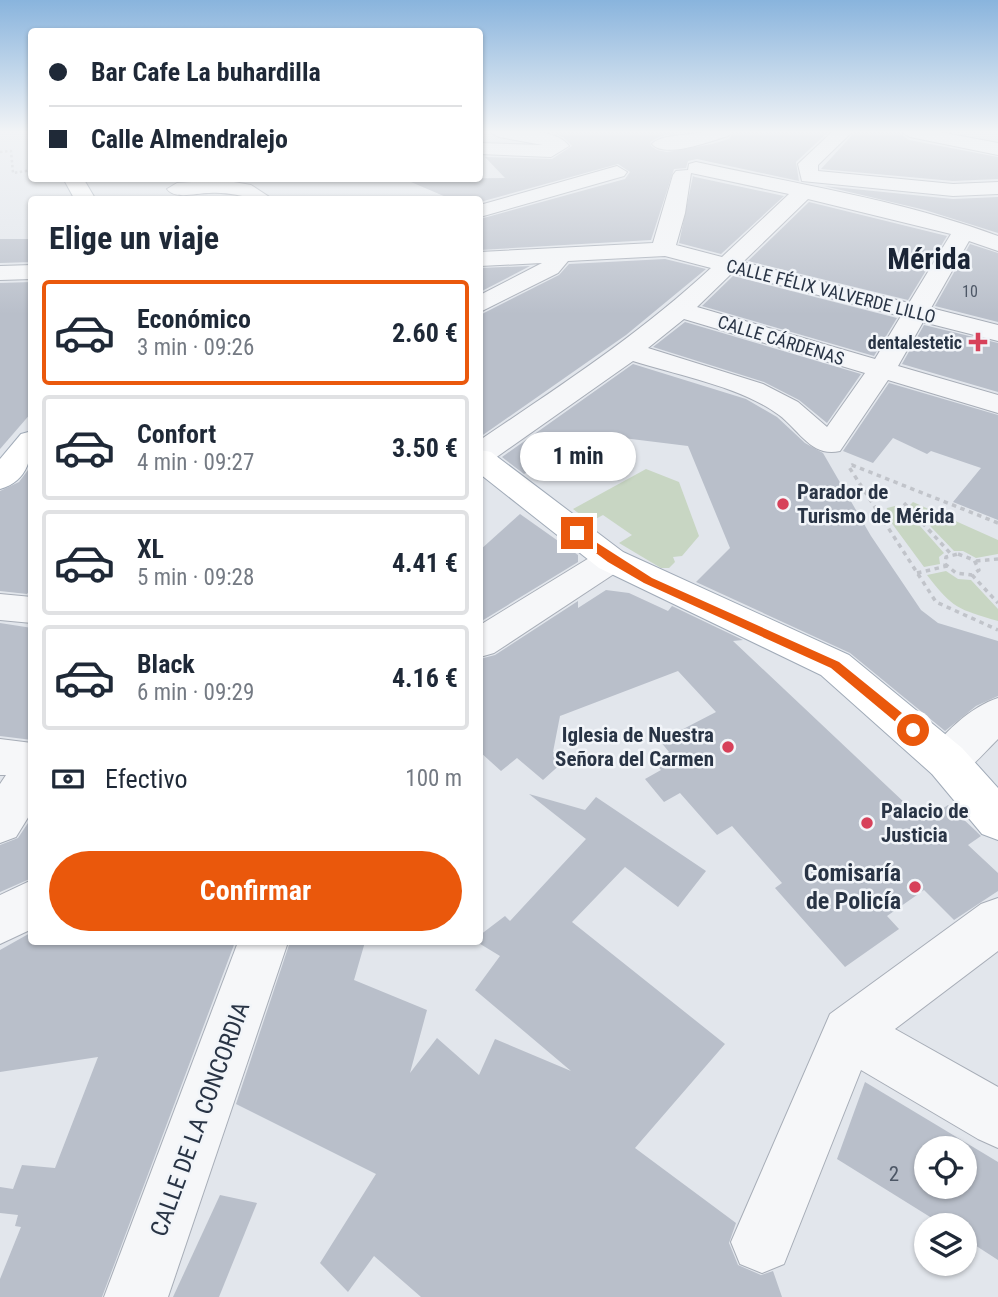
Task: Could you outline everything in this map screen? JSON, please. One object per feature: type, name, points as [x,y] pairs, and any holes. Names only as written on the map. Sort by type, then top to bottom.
[{"type":"main road","points":[[0,479],[28,445]]},
{"type":"main road","points":[[483,458],[611,560],[648,580],[835,665],[896,714],[947,761],[998,820]]},
{"type":"street","points":[[483,210],[529,193]]},
{"type":"street","points":[[665,250],[663,234],[676,208],[676,193]]},
{"type":"street","points":[[483,454],[629,351],[680,310],[728,266],[798,193]]},
{"type":"street","points":[[834,193],[998,244]]},
{"type":"street","points":[[629,351],[753,390],[788,408],[829,445],[883,369],[960,231],[988,193]]},
{"type":"street","name":"CALLE FÉLIX VALVERDE LILLO","points":[[483,259],[665,250],[998,333]]},
{"type":"street","points":[[483,303],[550,268],[560,256]]},
{"type":"street","points":[[0,272],[28,272]]},
{"type":"street","name":"CALLE CÁRDENAS","points":[[680,310],[998,404]]},
{"type":"street","points":[[483,641],[611,560]]},
{"type":"street","points":[[947,761],[998,714]]},
{"type":"street","points":[[0,757],[28,760]]},
{"type":"street","points":[[0,823],[28,778]]},
{"type":"street","points":[[0,921],[28,905]]},
{"type":"street","points":[[761,1242],[849,1033],[904,989],[998,921]]},
{"type":"street","name":"CALLE DE LA CONCORDIA","points":[[136,1297],[262,945]]},
{"type":"street","points":[[849,1033],[998,1119]]},
{"type":"path","points":[[998,523],[852,464],[849,467],[936,602],[998,630]]},
{"type":"path","points":[[904,503],[951,554],[965,555],[975,562],[979,570],[972,575]]},
{"type":"path","points":[[951,554],[945,559],[947,566],[956,573],[972,575],[998,603]]},
{"type":"path","points":[[975,562],[998,559]]},
{"type":"path","points":[[917,573],[947,566]]},
{"type":"green space","points":[[646,469],[679,482],[699,536],[682,556],[673,557],[675,562],[669,568],[661,568],[619,543],[632,535],[603,515],[590,522],[573,509]]},
{"type":"green space","points":[[913,502],[998,540],[998,554],[976,558],[963,551],[954,551],[910,505]]},
{"type":"green space","points":[[887,508],[904,508],[944,553],[939,557],[940,564],[924,567],[885,514]]},
{"type":"green space","points":[[946,571],[958,579],[971,580],[998,609],[998,621],[957,606],[943,595],[927,575]]},
{"type":"building","points":[[436,193],[514,193],[483,201],[483,196],[444,196]]},
{"type":"building","points":[[576,193],[666,193],[651,240],[483,250],[483,218]]},
{"type":"building","points":[[690,193],[768,193],[784,196],[721,254],[679,243]]},
{"type":"building","points":[[851,193],[889,193],[953,199],[998,197],[998,233],[925,210]]},
{"type":"building","points":[[809,202],[947,236],[908,300],[748,261]]},
{"type":"building","points":[[0,239],[28,239],[28,262],[0,263]]},
{"type":"building","points":[[970,244],[998,253],[998,322],[935,306]]},
{"type":"building","points":[[665,259],[706,269],[626,335],[483,435],[483,313],[559,275],[569,264]]},
{"type":"building","points":[[530,266],[483,290],[483,268]]},
{"type":"building","points":[[733,276],[897,318],[874,356],[702,306]]},
{"type":"building","points":[[28,282],[28,417],[0,449],[0,283]]},
{"type":"building","points":[[685,322],[861,374],[827,423],[799,400],[764,382],[653,347]]},
{"type":"building","points":[[924,325],[998,343],[998,392],[902,364]]},
{"type":"building","points":[[633,364],[746,399],[777,417],[805,443],[823,453],[871,536],[921,610],[938,623],[998,641],[998,696],[976,706],[945,731],[850,653],[696,582],[730,548],[688,446],[615,437],[611,432],[603,436],[584,434],[546,463],[524,474],[502,457]]},
{"type":"building","points":[[889,383],[998,415],[998,520],[953,502],[981,468],[931,451],[927,454],[893,438],[873,463],[843,451]]},
{"type":"building","points":[[28,470],[27,594],[0,591],[0,491],[19,482]]},
{"type":"building","points":[[520,514],[578,555],[578,562],[483,620],[483,547]]},
{"type":"building","points":[[606,590],[629,593],[668,611],[672,606],[743,640],[733,641],[924,821],[948,805],[976,831],[981,836],[968,845],[998,873],[998,891],[954,920],[924,890],[887,916],[899,929],[845,967],[775,888],[782,883],[732,826],[717,835],[680,793],[664,802],[645,779],[661,770],[653,761],[669,752],[660,741],[716,712],[678,671],[560,716],[553,752],[564,761],[543,780],[517,758],[501,771],[483,755],[483,658],[495,655],[578,601],[578,608]]},
{"type":"building","points":[[0,623],[28,627],[28,740],[0,736]]},
{"type":"building","points":[[529,794],[585,810],[596,797],[706,871],[678,907],[625,867],[572,922],[725,1044],[635,1148],[736,1223],[729,1243],[738,1265],[761,1275],[773,1271],[782,1297],[421,1297],[374,1256],[348,1292],[320,1263],[376,1174],[236,1104],[289,945],[364,945],[354,980],[427,1010],[410,1073],[437,1038],[479,1075],[495,1039],[571,1071],[475,990],[500,956],[482,945],[483,933],[505,916],[510,921],[586,839]]},
{"type":"building","points":[[28,823],[28,880],[0,892],[0,845],[18,838]]},
{"type":"building","points":[[28,934],[28,945],[234,945],[102,1297],[0,1297],[0,1279],[21,1227],[15,1226],[18,1215],[0,1213],[0,1187],[13,1189],[22,1165],[55,1168],[98,1057],[0,1072],[0,950]]},
{"type":"building","points":[[865,1082],[955,1136],[914,1136],[914,1199],[977,1199],[977,1149],[998,1162],[998,1260],[977,1246],[977,1213],[924,1213],[837,1159]]},
{"type":"building","points":[[220,1195],[257,1203],[219,1297],[173,1297]]},
{"type":"place","name":"dentalestetic","points":[[978,342]]},
{"type":"place","name":"Parador de Turismo de Mérida","points":[[783,504]]},
{"type":"place","name":"Iglesia de Nuestra Señora del Carmen","points":[[728,747]]},
{"type":"place","name":"Palacio de Justicia","points":[[867,823]]},
{"type":"place","name":"Comisaría de Policía","points":[[915,887]]},
{"type":"district","name":"Mérida","points":[[929,258]]},
{"type":"route","points":[[577,533],[611,560],[648,580],[835,665],[913,730]]}]
